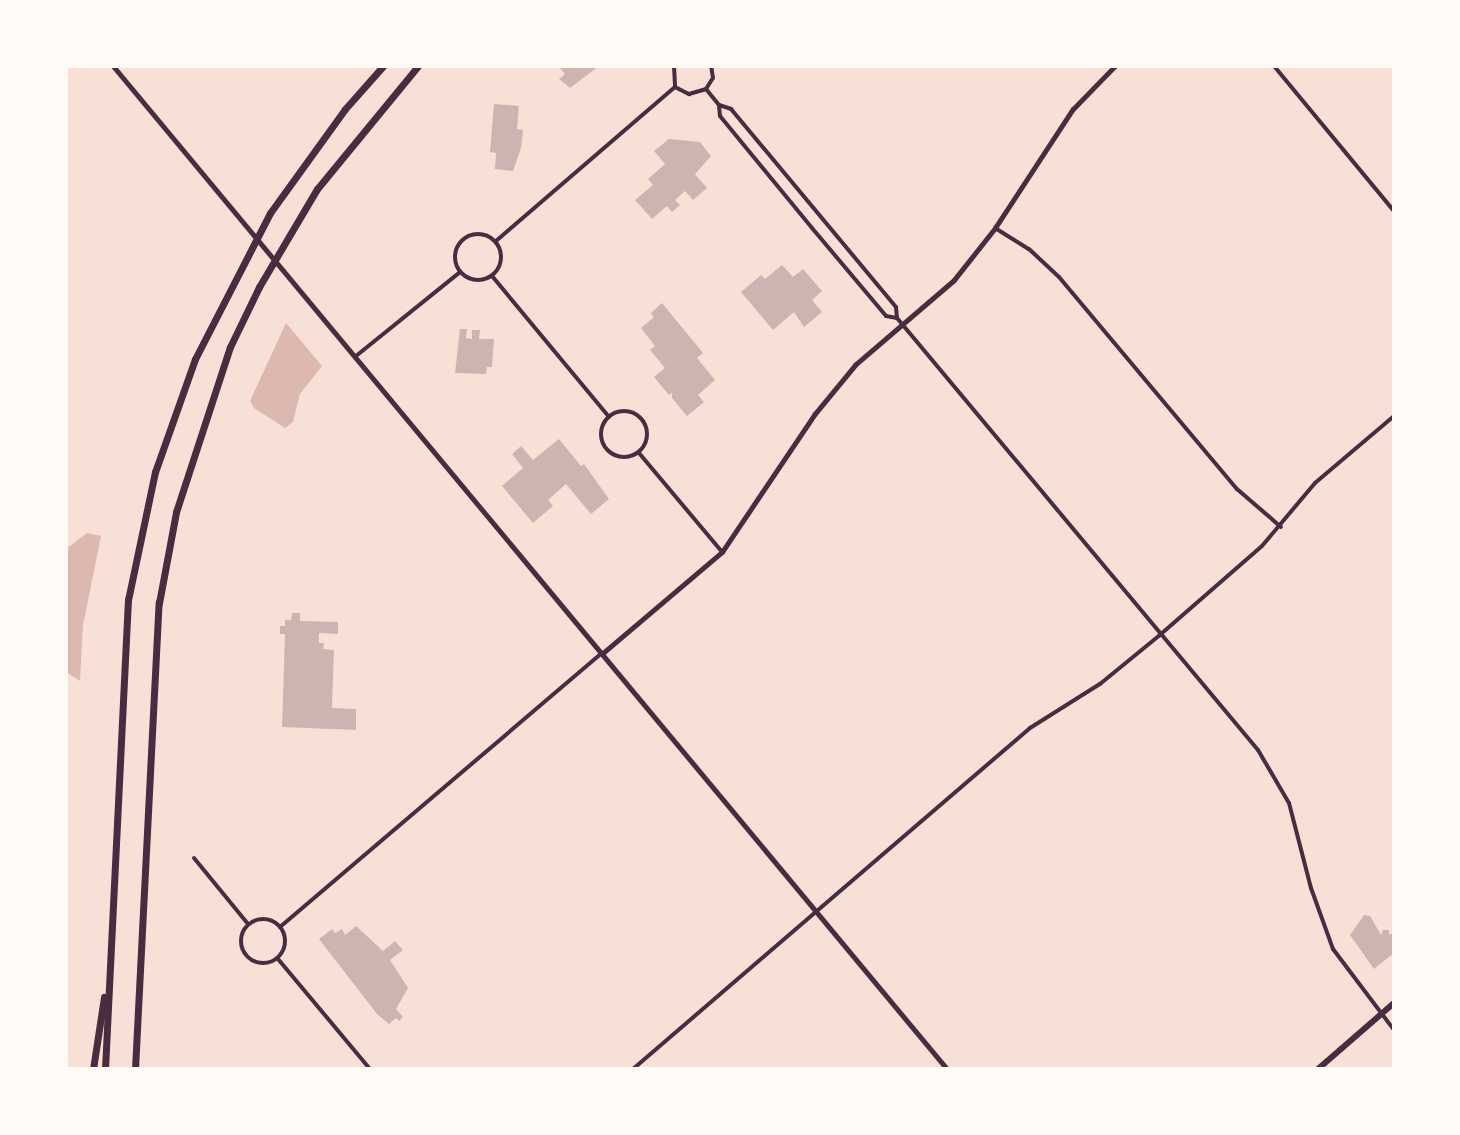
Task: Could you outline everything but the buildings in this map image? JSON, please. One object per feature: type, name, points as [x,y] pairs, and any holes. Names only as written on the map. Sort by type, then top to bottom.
[{"type":"highway","points":[[105,1069],[128,600],[155,472],[195,359],[270,213],[345,109],[383,66]]},
{"type":"highway","points":[[135,1069],[159,603],[176,513],[197,439],[230,347],[259,287],[290,232],[347,148],[418,66]]},
{"type":"highway","points":[[93,1069],[108,982]]},
{"type":"main road","points":[[113,66],[818,911],[947,1069]]},
{"type":"main road","points":[[1318,1069],[1394,1003]]},
{"type":"street","points":[[674,66],[675,87]]},
{"type":"street","points":[[675,87],[689,94],[706,89],[713,78],[711,66]]},
{"type":"street","points":[[280,927],[722,552],[814,416],[855,365],[954,280],[995,228],[1073,109],[1115,66]]},
{"type":"street","points":[[1274,66],[1394,211]]},
{"type":"street","points":[[496,241],[675,87]]},
{"type":"street","points":[[706,89],[720,105],[731,109],[760,143],[896,307],[897,318],[1161,634],[1275,775],[1293,813],[1311,888],[1332,949],[1394,1030]]},
{"type":"street","points":[[720,105],[720,116],[812,228],[886,316],[897,318]]},
{"type":"street","points":[[995,228],[1029,249],[1059,277],[1237,489],[1281,527]]},
{"type":"street","points":[[492,276],[471,279],[460,272],[455,250],[463,239],[480,234],[496,241]]},
{"type":"street","points":[[492,276],[501,260],[496,241]]},
{"type":"street","points":[[356,356],[460,272]]},
{"type":"street","points":[[492,276],[609,417]]},
{"type":"street","points":[[626,411],[642,420],[647,430],[645,444],[639,453],[622,458],[606,450],[601,432],[609,417],[626,411]]},
{"type":"street","points":[[633,1069],[1030,728],[1100,684],[1161,634],[1281,527],[1315,483],[1394,416]]},
{"type":"street","points":[[639,453],[722,552]]},
{"type":"street","points":[[195,858],[248,924]]},
{"type":"street","points":[[261,919],[280,927],[286,941],[278,959],[257,963],[244,954],[241,938],[248,924],[261,919]]},
{"type":"street","points":[[278,959],[370,1069]]},
{"type":"shaded area","points":[[286,323],[322,366],[300,394],[293,422],[285,428],[254,408],[250,401]]},
{"type":"shaded area","points":[[87,533],[101,536],[83,625],[80,681],[66,672],[66,549]]}]
